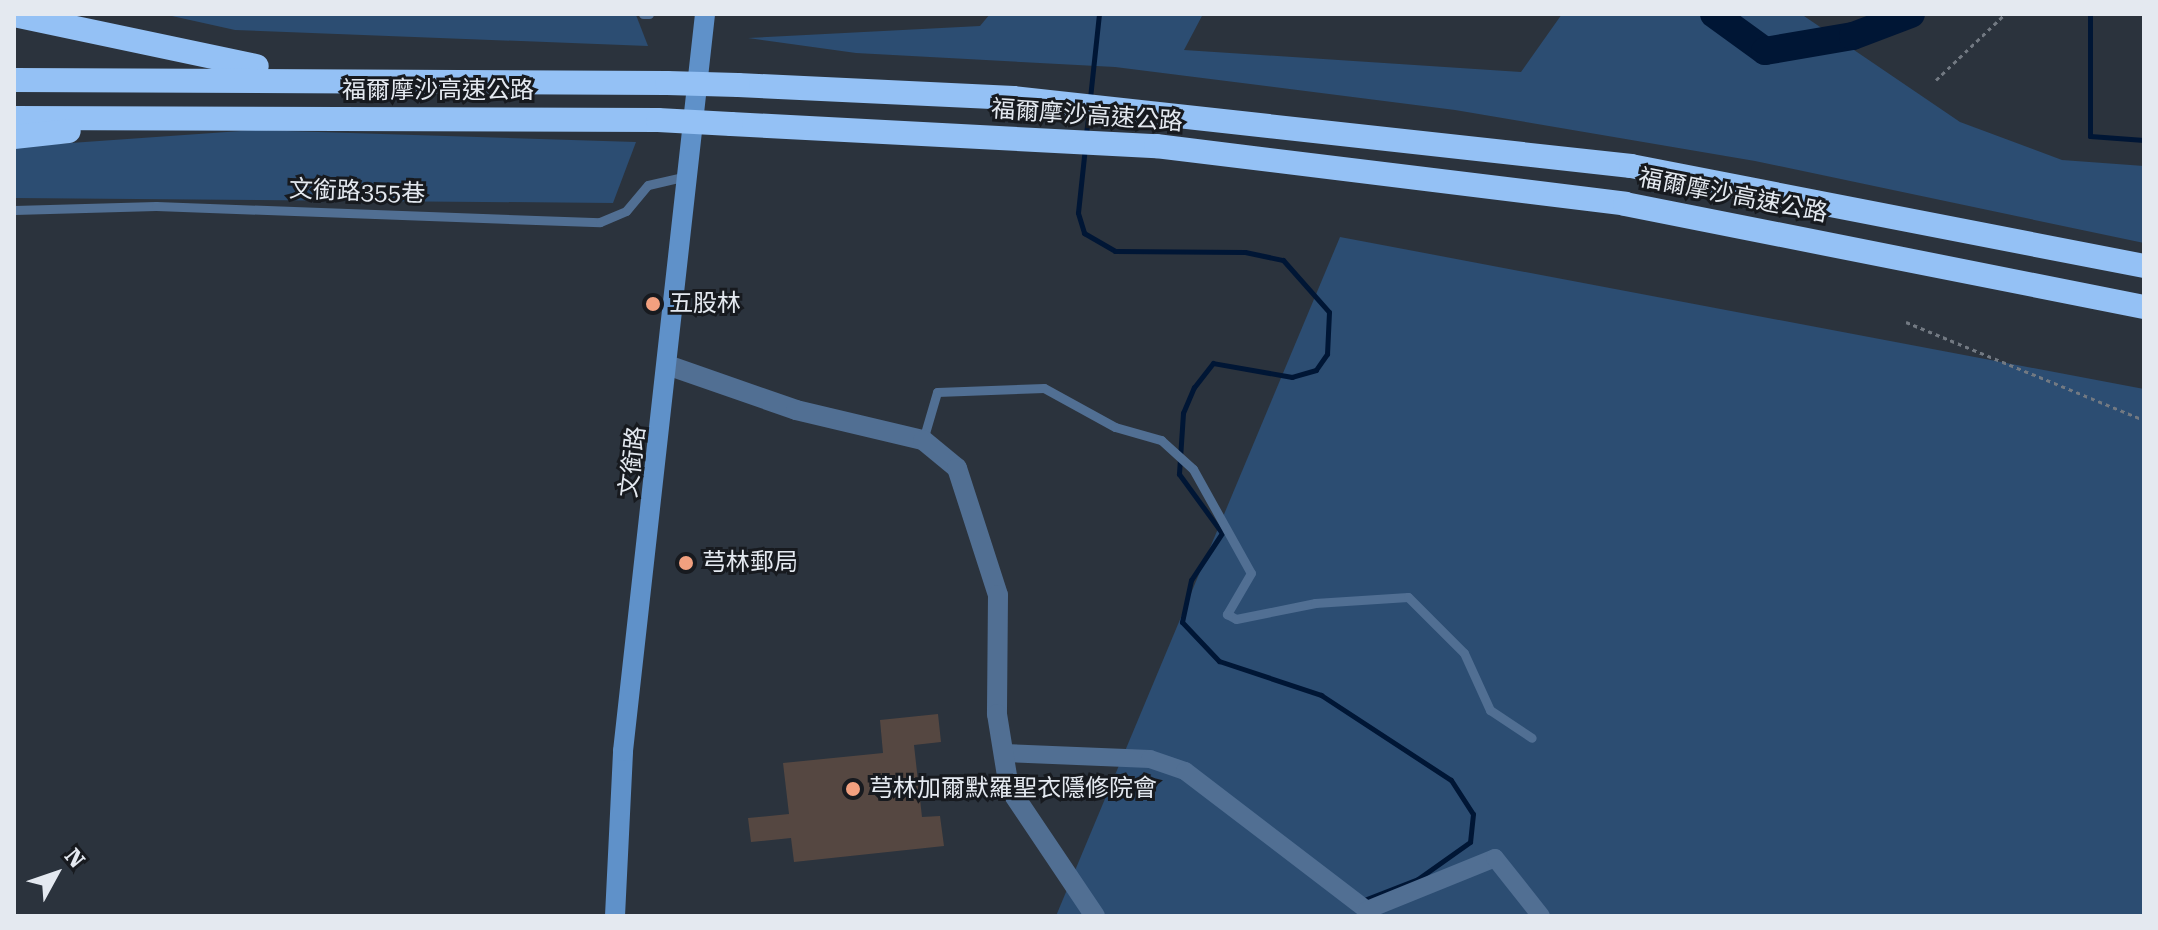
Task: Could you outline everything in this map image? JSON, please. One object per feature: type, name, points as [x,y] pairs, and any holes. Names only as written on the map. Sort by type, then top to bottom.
[{"type":"highway","points":[[14,15],[311,77]]},
{"type":"highway","name":"福爾摩沙高速公路","points":[[14,80],[311,77],[667,83],[1014,98],[1631,166],[2144,266]]},
{"type":"highway","points":[[14,137],[259,116]]},
{"type":"highway","name":"福爾摩沙高速公路","points":[[14,118],[259,116],[658,120],[1156,146],[1625,204],[2144,307]]},
{"type":"main road","name":"文銜路","points":[[615,916],[623,751],[670,366],[682,177],[705,14]]},
{"type":"street","points":[[670,366],[796,410],[923,440],[957,468],[998,595],[1003,753],[1009,788],[1095,916]]},
{"type":"street","points":[[1003,753],[1150,759],[1185,771],[1367,910],[1495,858],[1541,916]]},
{"type":"lane","name":"文銜路355巷","points":[[14,210],[156,206],[600,222],[626,211],[648,185],[682,177]]},
{"type":"lane","points":[[923,440],[937,392],[1044,388],[1115,427],[1161,440],[1193,469],[1235,532],[1251,573],[1227,614],[1236,619],[1315,603],[1408,597],[1464,653],[1490,710],[1532,738]]},
{"type":"path","points":[[1936,80],[2005,14]]},
{"type":"path","points":[[1906,322],[2144,420]]},
{"type":"shaded area","points":[[163,14],[636,15],[648,46],[235,30]]},
{"type":"shaded area","points":[[990,14],[1203,14],[1184,50],[1521,72],[1562,14],[1801,14],[1960,122],[2062,160],[2144,166],[2144,243],[1755,161],[1455,110],[1115,67],[856,53],[748,38],[980,26]]},
{"type":"shaded area","points":[[255,130],[636,142],[613,203],[14,198],[14,147]]},
{"type":"shaded area","points":[[1340,237],[2144,389],[2144,916],[1056,916]]},
{"type":"building","name":"芎林加爾默羅聖衣隱修院會","points":[[938,714],[941,742],[914,745],[922,817],[940,816],[944,846],[794,862],[791,838],[751,842],[748,818],[789,814],[783,763],[883,753],[880,720]]},
{"type":"waterway","points":[[1090,98],[1099,14]]},
{"type":"waterway","points":[[1714,14],[1765,51],[1853,36],[1911,14]]},
{"type":"waterway","points":[[2090,14],[2090,136],[2144,140]]},
{"type":"waterway","points":[[1086,133],[1089,112]]},
{"type":"waterway","points":[[1085,147],[1078,213],[1084,233],[1115,251],[1245,252],[1283,260],[1329,312],[1327,354],[1316,370],[1292,377],[1213,363],[1194,387],[1183,413],[1179,474],[1222,533],[1191,580],[1182,622],[1219,661],[1321,695],[1451,780],[1473,814],[1470,842],[1418,879],[1362,901]]},
{"type":"place","name":"五股林","points":[[653,304]]},
{"type":"place","name":"芎林郵局","points":[[686,563]]},
{"type":"place","name":"芎林加爾默羅聖衣隱修院會","points":[[853,789]]}]
